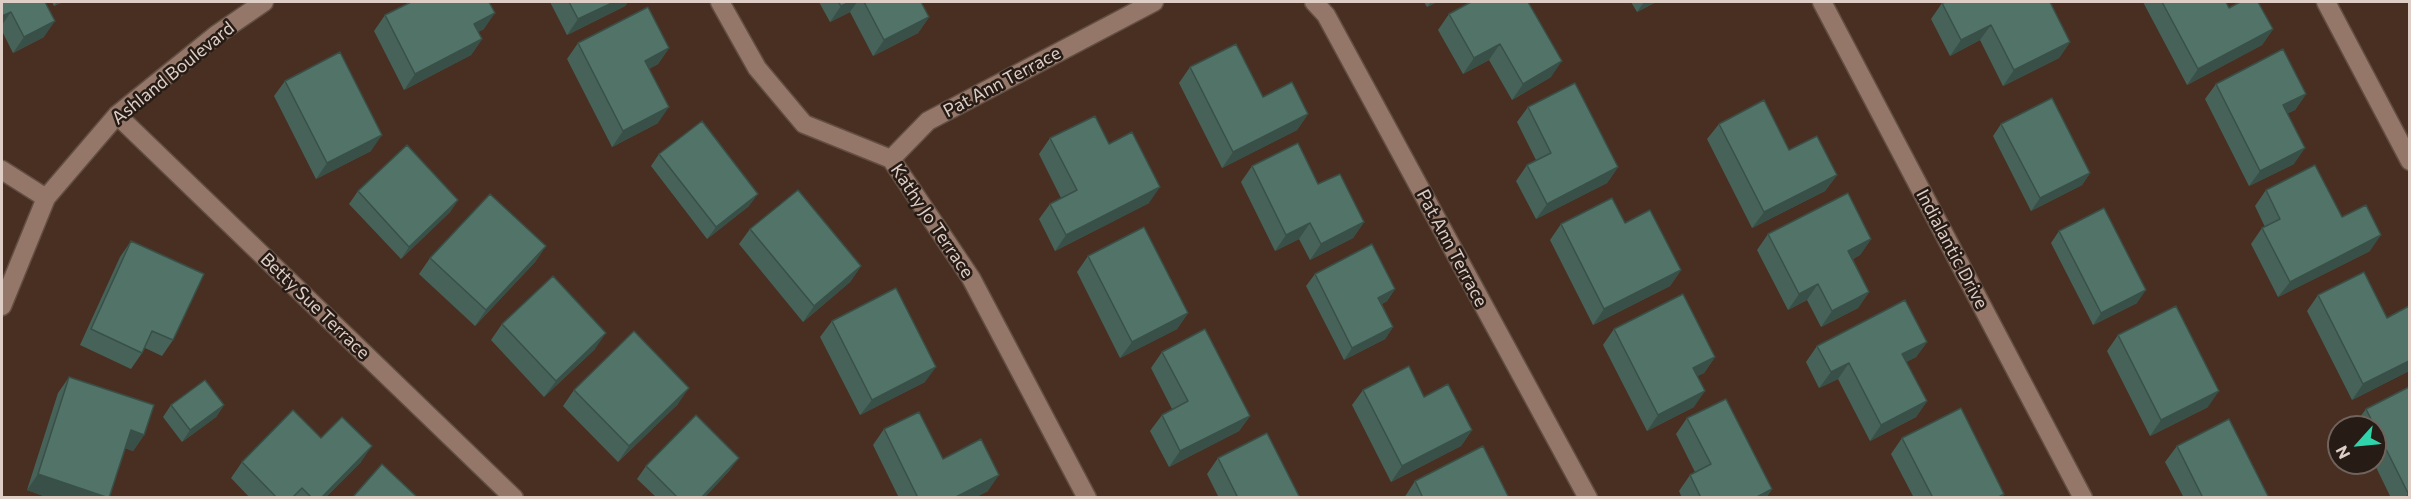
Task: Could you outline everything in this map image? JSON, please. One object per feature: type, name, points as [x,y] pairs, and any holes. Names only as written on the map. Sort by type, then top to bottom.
[{"type":"street","name":"Ashland Boulevard","points":[[2,306],[46,198],[117,115],[216,35],[264,2]]},
{"type":"street","name":"Kathy Jo Terrace","points":[[720,2],[757,68],[804,124],[891,159],[971,278],[1087,498]]},
{"type":"street","name":"Pat Ann Terrace","points":[[891,159],[928,121],[1154,2]]},
{"type":"street","name":"Pat Ann Terrace","points":[[1314,2],[1326,15],[1588,498]]},
{"type":"street","name":"Indialantic Drive","points":[[1822,2],[2083,498]]},
{"type":"street","points":[[2326,2],[2409,161]]},
{"type":"street","name":"Betty Sue Terrace","points":[[117,115],[514,498]]},
{"type":"street","points":[[2,170],[46,198]]},
{"type":"building","points":[[2,2],[45,2],[55,21],[24,37],[11,12],[2,16]]},
{"type":"building","points":[[411,2],[489,2],[495,13],[474,24],[482,39],[415,74],[385,15]]},
{"type":"building","points":[[569,2],[614,2],[578,19]]},
{"type":"building","points":[[838,2],[850,2],[841,6]]},
{"type":"building","points":[[864,2],[921,2],[929,17],[884,40]]},
{"type":"building","points":[[1471,2],[1528,2],[1562,61],[1523,84],[1500,44],[1474,58],[1449,14]]},
{"type":"building","points":[[2050,2],[2070,42],[2014,70],[1991,25],[1961,40],[1942,3]]},
{"type":"building","points":[[2162,2],[2226,2],[2229,8],[2240,2],[2258,2],[2273,29],[2198,69]]},
{"type":"building","points":[[648,7],[669,48],[645,61],[669,107],[623,131],[578,43]]},
{"type":"building","points":[[1236,44],[1263,97],[1292,82],[1308,114],[1233,152],[1190,67]]},
{"type":"building","points":[[2283,49],[2306,94],[2283,105],[2305,148],[2260,171],[2216,84]]},
{"type":"building","points":[[340,52],[382,135],[327,163],[285,81]]},
{"type":"building","points":[[1575,83],[1618,167],[1547,204],[1527,165],[1551,153],[1528,107]]},
{"type":"building","points":[[2052,98],[2090,173],[2040,198],[2001,124]]},
{"type":"building","points":[[1764,100],[1789,150],[1817,136],[1837,175],[1764,212],[1719,124]]},
{"type":"building","points":[[1095,116],[1109,144],[1132,132],[1160,187],[1066,235],[1050,204],[1077,190],[1050,138]]},
{"type":"building","points":[[702,121],[758,194],[716,227],[659,154]]},
{"type":"building","points":[[1298,143],[1318,184],[1340,174],[1364,222],[1321,244],[1310,223],[1286,235],[1252,166]]},
{"type":"building","points":[[407,145],[458,200],[409,247],[358,191]]},
{"type":"building","points":[[2315,165],[2342,217],[2366,205],[2381,235],[2290,282],[2262,228],[2280,219],[2266,190]]},
{"type":"building","points":[[798,190],[861,266],[814,306],[750,229]]},
{"type":"building","points":[[1848,193],[1871,239],[1848,251],[1869,292],[1832,311],[1818,284],[1799,294],[1768,234]]},
{"type":"building","points":[[490,194],[546,246],[486,310],[430,258]]},
{"type":"building","points":[[1612,198],[1625,223],[1650,210],[1681,270],[1604,309],[1561,224]]},
{"type":"building","points":[[2104,208],[2146,290],[2101,313],[2059,231]]},
{"type":"building","points":[[1144,227],[1188,313],[1132,342],[1088,256]]},
{"type":"building","points":[[131,241],[204,274],[173,340],[152,331],[142,353],[91,329]]},
{"type":"building","points":[[1372,244],[1395,289],[1378,298],[1393,327],[1352,348],[1315,274]]},
{"type":"building","points":[[2364,272],[2387,318],[2409,306],[2409,361],[2363,384],[2318,295]]},
{"type":"building","points":[[553,276],[606,333],[556,381],[502,324]]},
{"type":"building","points":[[896,288],[936,367],[872,400],[832,321]]},
{"type":"building","points":[[1683,294],[1715,357],[1693,368],[1705,391],[1658,415],[1614,329]]},
{"type":"building","points":[[1905,300],[1927,342],[1902,354],[1927,401],[1881,425],[1849,363],[1831,372],[1817,346]]},
{"type":"building","points":[[2176,306],[2219,391],[2161,420],[2118,335]]},
{"type":"building","points":[[1205,329],[1250,416],[1180,451],[1162,415],[1188,401],[1162,352]]},
{"type":"building","points":[[634,331],[689,388],[629,446],[574,390]]},
{"type":"building","points":[[1409,366],[1424,397],[1448,384],[1472,430],[1402,466],[1363,390]]},
{"type":"building","points":[[69,377],[154,405],[144,435],[131,430],[109,498],[38,474]]},
{"type":"building","points":[[205,380],[224,405],[190,430],[171,405]]},
{"type":"building","points":[[2409,387],[2408,493],[2387,451],[2387,415],[2369,415],[2366,409]]},
{"type":"building","points":[[1726,399],[1772,489],[1755,498],[1701,498],[1690,475],[1711,464],[1687,418]]},
{"type":"building","points":[[1961,408],[2004,494],[1997,498],[1933,498],[1902,438]]},
{"type":"building","points":[[293,410],[321,438],[342,417],[372,446],[321,498],[312,498],[302,488],[292,498],[277,498],[242,462]]},
{"type":"building","points":[[919,412],[943,459],[981,439],[999,475],[954,498],[918,498],[884,429]]},
{"type":"building","points":[[696,415],[739,458],[701,498],[678,498],[646,466]]},
{"type":"building","points":[[2229,419],[2269,498],[2203,498],[2177,446]]},
{"type":"building","points":[[1267,433],[1300,498],[1238,498],[1218,458]]},
{"type":"building","points":[[1483,446],[1509,498],[1423,498],[1415,481]]},
{"type":"building","points":[[382,464],[418,498],[352,498]]}]
